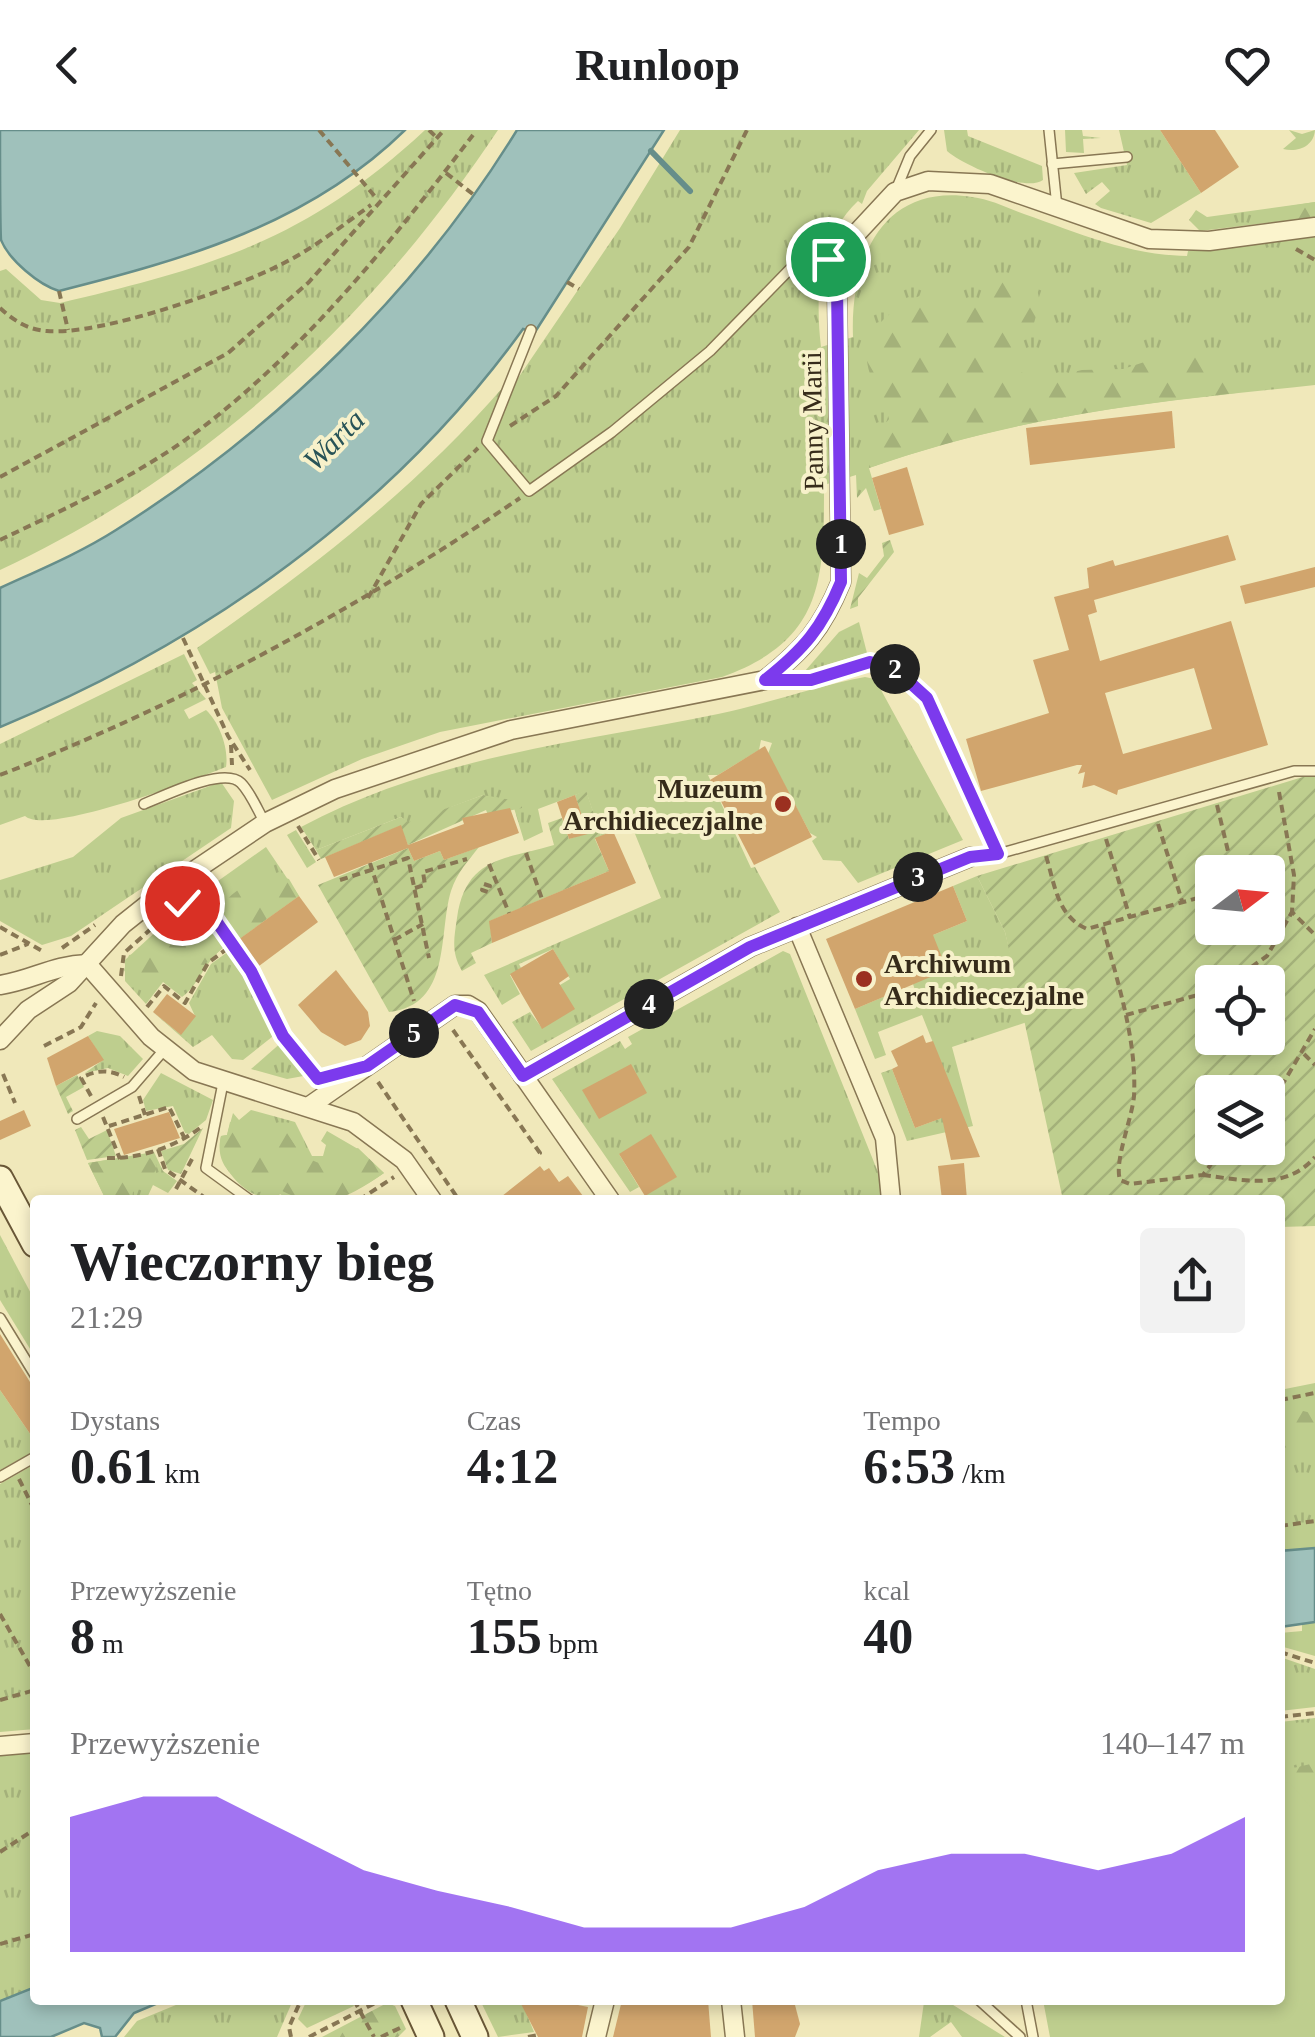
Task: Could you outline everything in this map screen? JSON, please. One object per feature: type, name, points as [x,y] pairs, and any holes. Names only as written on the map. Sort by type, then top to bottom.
[{"type":"street","points":[[895,192],[928,181],[963,179],[1057,207],[1116,231],[1185,242],[1315,227]]},
{"type":"street","name":"Panny Marii","points":[[3,1038],[28,1010],[69,983],[122,924],[166,889],[265,823],[383,770],[511,730],[765,680],[798,654],[825,621],[841,582],[837,287],[855,236],[895,192]]},
{"type":"street","points":[[523,1076],[750,947],[970,857]]},
{"type":"street","points":[[797,927],[885,1138],[891,1195]]},
{"type":"street","points":[[0,984],[29,978],[56,965],[87,964],[116,986],[164,1050],[194,1071],[223,1083],[311,1105],[378,1138],[404,1160],[428,1195]]},
{"type":"street","points":[[311,1105],[455,1005],[478,1012],[606,1195]]},
{"type":"street","points":[[0,1179],[30,1235]]},
{"type":"street","points":[[0,1746],[30,1743]]},
{"type":"street","points":[[416,2005],[431,2037]]},
{"type":"street","points":[[460,2005],[475,2037]]},
{"type":"street","points":[[596,2037],[604,2005]]},
{"type":"street","points":[[731,2005],[734,2037]]},
{"type":"lane","points":[[895,192],[910,156],[931,130]]},
{"type":"lane","points":[[1048,130],[1057,207]]},
{"type":"lane","points":[[1052,164],[1127,157]]},
{"type":"lane","points":[[530,330],[487,441],[529,491],[612,432],[710,351],[792,267],[828,259],[843,262]]},
{"type":"lane","points":[[765,680],[811,680],[870,662],[894,668],[927,698],[998,854]]},
{"type":"lane","points":[[970,857],[998,854],[1276,776],[1315,770]]},
{"type":"lane","points":[[144,804],[215,777],[230,776],[240,782],[265,823]]},
{"type":"lane","points":[[77,1119],[132,1087],[164,1050]]},
{"type":"lane","points":[[223,1083],[206,1168],[243,1195]]},
{"type":"lane","points":[[0,1318],[30,1367]]},
{"type":"lane","points":[[0,1477],[30,1460]]},
{"type":"lane","points":[[985,2005],[1020,2037]]},
{"type":"lane","points":[[1027,2005],[1032,2037]]},
{"type":"path","points":[[318,130],[378,200]]},
{"type":"path","points":[[428,130],[437,138]]},
{"type":"path","points":[[0,476],[228,353],[309,282],[444,130]]},
{"type":"path","points":[[368,598],[420,504],[487,441],[556,396],[689,247],[747,130]]},
{"type":"path","points":[[0,540],[132,474],[210,422],[289,354],[342,297],[473,136]]},
{"type":"path","points":[[444,172],[474,195]]},
{"type":"path","points":[[0,308],[15,321],[42,332],[69,332],[170,305],[282,265],[378,200]]},
{"type":"path","points":[[567,282],[579,290]]},
{"type":"path","points":[[59,291],[69,332]]},
{"type":"path","points":[[0,775],[206,684],[368,598],[529,491]]},
{"type":"path","points":[[183,638],[230,740],[245,762]]},
{"type":"path","points":[[230,740],[232,764]]},
{"type":"path","points":[[1254,965],[1267,956],[1292,912],[1294,876],[1276,776]]},
{"type":"path","points":[[1214,793],[1229,855]]},
{"type":"path","points":[[1154,810],[1182,903]]},
{"type":"path","points":[[1102,824],[1130,918]]},
{"type":"path","points":[[297,825],[319,860]]},
{"type":"path","points":[[1041,842],[1070,922],[1087,930],[1195,899]]},
{"type":"path","points":[[405,850],[429,958]]},
{"type":"path","points":[[526,853],[542,899]]},
{"type":"path","points":[[340,880],[408,858]]},
{"type":"path","points":[[415,888],[425,885],[423,872],[467,859]]},
{"type":"path","points":[[370,863],[414,1001]]},
{"type":"path","points":[[489,864],[510,913]]},
{"type":"path","points":[[490,886],[497,883]]},
{"type":"path","points":[[182,903],[188,898],[214,918],[251,971],[283,1036],[318,1079],[330,1076]]},
{"type":"path","points":[[1292,912],[1315,936]]},
{"type":"path","points":[[44,1046],[81,1027],[91,1007],[116,986],[124,953],[163,918]]},
{"type":"path","points":[[394,940],[423,924]]},
{"type":"path","points":[[1103,926],[1126,1015],[1134,1093],[1130,1132],[1117,1170],[1120,1180],[1130,1184],[1203,1174],[1273,1181],[1294,1174],[1315,1157]]},
{"type":"path","points":[[0,927],[48,953]]},
{"type":"path","points":[[0,955],[28,944]]},
{"type":"path","points":[[148,1006],[164,986],[185,1003],[208,963],[232,945]]},
{"type":"path","points":[[1126,1015],[1195,996]]},
{"type":"path","points":[[442,1014],[540,1153],[536,1156]]},
{"type":"path","points":[[1285,1083],[1315,1029]]},
{"type":"path","points":[[1304,1054],[1315,1065]]},
{"type":"path","points":[[367,1066],[455,1195]]},
{"type":"path","points":[[3,1074],[15,1103]]},
{"type":"path","points":[[108,1126],[169,1107],[185,1140]]},
{"type":"path","points":[[107,1158],[124,1159],[185,1140],[208,1122]]},
{"type":"path","points":[[158,1149],[165,1169],[201,1195]]},
{"type":"path","points":[[1203,1174],[1210,1165]]},
{"type":"path","points":[[367,1195],[394,1177]]},
{"type":"path","points":[[1285,1399],[1315,1393]]},
{"type":"path","points":[[15,1469],[30,1500]]},
{"type":"path","points":[[1285,1525],[1315,1521]]},
{"type":"path","points":[[1,1617],[30,1666]]},
{"type":"path","points":[[1285,1654],[1315,1663]]},
{"type":"path","points":[[0,1700],[30,1691]]},
{"type":"path","points":[[1285,1716],[1315,1712]]},
{"type":"path","points":[[0,1852],[30,1832]]},
{"type":"path","points":[[0,1944],[30,1935]]},
{"type":"path","points":[[291,2037],[289,2027],[299,2005]]},
{"type":"path","points":[[357,2005],[374,2037]]},
{"type":"path","points":[[310,2037],[371,2005]]},
{"type":"path","points":[[381,2037],[399,2028]]},
{"type":"path","points":[[528,2037],[539,2035]]},
{"type":"green space","points":[[425,130],[498,130],[449,199],[340,327],[215,438],[147,487],[0,570],[0,271],[6,269],[41,300],[60,303],[211,261],[298,224],[382,168]]},
{"type":"green space","points":[[680,130],[919,130],[867,191],[862,204],[858,201],[834,233],[822,269],[821,347],[853,337],[858,281],[865,256],[877,233],[894,215],[915,202],[941,196],[972,197],[1104,242],[1166,255],[1187,256],[1188,251],[1315,236],[1315,385],[1035,422],[926,450],[869,468],[881,509],[874,511],[866,488],[857,498],[856,475],[824,485],[819,578],[811,603],[799,625],[781,645],[756,662],[722,677],[440,732],[362,759],[272,800],[222,708],[215,672],[210,674],[197,648],[360,526],[435,459],[505,385],[512,387],[620,228]]},
{"type":"green space","points":[[944,130],[967,130],[968,136],[1042,166],[1043,180],[1009,180],[966,163],[947,151]]},
{"type":"green space","points":[[1065,130],[1082,130],[1083,136],[1101,138],[1083,139],[1084,153],[1066,152]]},
{"type":"green space","points":[[1119,130],[1160,130],[1201,193],[1151,223],[1095,204],[1110,191],[1102,182],[1086,194],[1074,173],[1127,165]]},
{"type":"green space","points":[[1289,130],[1302,134],[1315,130],[1308,144],[1289,150],[1283,149],[1296,138]]},
{"type":"green space","points":[[1315,202],[1315,217],[1200,231],[1189,220],[1196,210],[1207,217]]},
{"type":"green space","points":[[1315,202],[1315,217],[1268,223],[1260,211]]},
{"type":"green space","points":[[1019,272],[1036,285],[1040,302],[1032,330],[1011,343],[1014,369],[1039,380],[1082,370],[1123,369],[1181,350],[1214,357],[1231,377],[1236,393],[1005,429],[869,468],[874,438],[889,419],[867,359],[868,346],[878,325],[921,295],[944,310],[977,304],[988,288]]},
{"type":"green space","points":[[890,540],[894,552],[858,598],[858,606],[850,609],[859,573],[867,578],[884,556],[882,543]]},
{"type":"green space","points":[[859,622],[867,653],[805,671],[839,632]]},
{"type":"green space","points":[[184,654],[197,680],[192,683],[206,699],[184,710],[189,719],[206,710],[211,715],[224,744],[226,767],[90,812],[39,820],[25,816],[0,825],[0,744]]},
{"type":"green space","points":[[865,677],[875,679],[963,840],[858,883],[841,861],[823,860],[812,841],[817,837],[810,833],[768,754],[772,743],[761,740],[759,750],[718,775],[708,775],[751,868],[755,867],[780,912],[531,1051],[512,1022],[530,1012],[542,1028],[560,985],[570,979],[553,949],[519,964],[521,968],[510,975],[520,994],[502,1005],[484,975],[661,898],[631,824],[601,836],[586,791],[538,809],[543,832],[524,841],[514,808],[522,808],[483,795],[409,823],[401,817],[316,850],[301,827],[350,803],[453,768],[718,714]]},
{"type":"green space","points":[[1315,776],[1315,1226],[1285,1227],[1285,1195],[1062,1195],[1005,932],[977,876]]},
{"type":"green space","points":[[221,782],[234,801],[231,828],[71,936],[42,945],[0,921],[0,880],[73,857],[121,818]]},
{"type":"green space","points":[[586,790],[601,836],[595,839],[609,871],[490,921],[492,943],[471,953],[476,963],[462,971],[454,939],[469,883],[490,864],[554,845],[548,823],[562,818],[569,839],[587,833],[575,795]]},
{"type":"green space","points":[[483,795],[522,802],[522,808],[488,815],[486,810],[408,845],[400,826],[321,859],[316,850],[401,817],[409,822]]},
{"type":"green space","points":[[296,830],[316,862],[307,868],[287,835]]},
{"type":"green space","points":[[266,847],[299,896],[235,942],[194,898]]},
{"type":"green space","points":[[479,847],[451,891],[433,982],[409,1007],[389,1012],[318,885],[408,848],[414,861],[440,851],[444,860]]},
{"type":"green space","points":[[977,876],[1005,932],[1027,1022],[952,1047],[973,1126],[907,1141],[881,1073],[892,1069],[915,1128],[960,1111],[922,1015],[878,1032],[886,1055],[875,1059],[855,1009],[890,994],[896,1008],[918,999],[913,984],[933,935],[967,921],[953,886]]},
{"type":"green space","points":[[259,879],[289,879],[299,896],[235,942],[215,917],[220,908],[241,888]]},
{"type":"green space","points":[[186,904],[209,922],[225,946],[182,997],[163,982],[146,1004],[125,981],[125,960]]},
{"type":"green space","points":[[200,915],[225,946],[204,965],[190,963],[147,987],[132,984],[124,970],[129,955],[145,950]]},
{"type":"green space","points":[[229,951],[277,1033],[243,1060],[232,1059],[212,1035],[193,1047],[153,1012],[180,1034],[195,1016],[189,1003],[211,964]]},
{"type":"green space","points":[[783,951],[790,954],[884,1187],[883,1195],[645,1195],[676,1177],[619,1154],[639,1187],[630,1192],[552,1079],[620,1041],[625,1049],[632,1044],[628,1037]]},
{"type":"green space","points":[[97,1031],[120,1036],[143,1059],[128,1076],[108,1068],[85,1073],[103,1060],[88,1036]]},
{"type":"green space","points":[[283,1041],[309,1075],[287,1079],[251,1069]]},
{"type":"green space","points":[[161,1073],[213,1100],[206,1120],[189,1134],[173,1106],[146,1111],[143,1100]]},
{"type":"green space","points":[[77,1075],[84,1087],[66,1097],[73,1111],[68,1114],[56,1086]]},
{"type":"green space","points":[[251,1110],[295,1122],[312,1156],[323,1156],[326,1145],[321,1141],[327,1131],[358,1149],[384,1173],[345,1195],[254,1194],[235,1179],[222,1158],[221,1136],[227,1135],[233,1113],[239,1120]]},
{"type":"green space","points":[[230,1122],[284,1128],[302,1153],[314,1161],[329,1165],[339,1154],[358,1148],[384,1173],[347,1195],[290,1195],[277,1188],[255,1193],[223,1163],[221,1136],[227,1135]]},
{"type":"green space","points":[[81,1127],[89,1139],[107,1130],[116,1156],[87,1160],[75,1130]]},
{"type":"green space","points":[[203,1128],[181,1174],[168,1170],[161,1151],[184,1144]]},
{"type":"green space","points":[[154,1152],[163,1171],[177,1181],[168,1193],[153,1185],[148,1195],[104,1195],[88,1163]]},
{"type":"green space","points":[[147,1154],[157,1166],[150,1184],[133,1195],[104,1195],[88,1163]]},
{"type":"green space","points":[[0,1235],[30,1292],[30,1349],[0,1300]]},
{"type":"green space","points":[[1315,1383],[1315,1548],[1285,1551],[1285,1389]]},
{"type":"green space","points":[[0,1390],[30,1434],[30,1454],[0,1470]]},
{"type":"green space","points":[[1285,1406],[1315,1414],[1315,1448],[1285,1449]]},
{"type":"green space","points":[[30,1467],[30,1729],[0,1732],[0,1484]]},
{"type":"green space","points":[[1315,1622],[1315,1656],[1285,1647],[1285,1633],[1302,1631],[1302,1624]]},
{"type":"green space","points":[[1285,1659],[1315,1669],[1315,1707],[1285,1710]]},
{"type":"green space","points":[[1315,1718],[1315,1898],[1285,1849],[1285,1721]]},
{"type":"green space","points":[[30,1753],[30,1989],[0,2001],[0,1756]]},
{"type":"green space","points":[[1315,1763],[1315,1853],[1285,1826],[1285,1770]]},
{"type":"green space","points":[[1285,1782],[1289,1782],[1315,1812],[1315,2037],[1050,2037],[1044,2005],[1285,2005]]},
{"type":"green space","points":[[176,2005],[291,2005],[277,2037],[124,2037],[137,2021]]},
{"type":"green space","points":[[305,2005],[354,2006],[307,2028],[298,2019]]},
{"type":"green space","points":[[383,2005],[395,2006],[406,2029],[398,2037],[322,2037]]},
{"type":"green space","points":[[482,2005],[523,2005],[534,2032],[498,2037]]},
{"type":"green space","points":[[924,2005],[953,2005],[1005,2037],[962,2037],[951,2022],[930,2037],[919,2037]]},
{"type":"water","points":[[0,130],[405,130],[368,163],[287,214],[199,251],[59,291],[26,271],[1,240]]},
{"type":"water","name":"Warta","points":[[517,130],[664,130],[535,332],[523,329],[471,395],[415,456],[354,512],[290,564],[221,611],[76,693],[0,727],[0,588],[116,530],[175,491],[287,402],[389,301],[478,189]]},
{"type":"water","points":[[1315,1548],[1315,1622],[1285,1626],[1285,1551]]},
{"type":"water","points":[[30,1989],[30,2005],[153,2005],[134,2013],[115,2037],[102,2037],[100,2028],[84,2023],[51,2037],[0,2037],[0,2001]]},
{"type":"building","points":[[1160,130],[1215,130],[1239,167],[1201,193]]},
{"type":"building","points":[[1172,411],[1175,448],[1030,465],[1026,428]]},
{"type":"building","points":[[907,467],[924,525],[889,535],[872,478]]},
{"type":"building","points":[[1228,535],[1236,560],[1094,600],[1097,612],[1088,615],[1100,661],[1231,621],[1268,745],[1118,790],[1117,795],[1094,785],[1082,788],[1085,772],[1078,774],[1082,765],[981,791],[966,739],[1049,713],[1033,660],[1069,650],[1054,597],[1089,588],[1087,568],[1113,560],[1115,566]],"holes":[[[1194,668],[1212,729],[1123,754],[1105,693]]]},
{"type":"building","points":[[1315,567],[1315,587],[1245,604],[1240,586]]},
{"type":"building","name":"Muzeum Archidiecezjalne","points":[[765,746],[812,837],[754,865],[710,780]]},
{"type":"building","points":[[575,795],[588,834],[569,839],[557,802]]},
{"type":"building","points":[[510,808],[519,833],[444,860],[440,851],[414,861],[408,848],[334,877],[325,857],[401,825],[408,845],[464,824],[462,818]]},
{"type":"building","points":[[613,831],[636,883],[492,943],[489,921],[609,871],[595,838]]},
{"type":"building","points":[[953,886],[967,921],[933,935],[947,970],[855,1009],[826,939]]},
{"type":"building","points":[[299,896],[318,922],[255,969],[235,942]]},
{"type":"building","points":[[553,949],[569,976],[559,983],[575,1009],[542,1029],[510,974]]},
{"type":"building","points":[[336,970],[368,1012],[370,1026],[361,1040],[345,1046],[321,1032],[298,1005]]},
{"type":"building","points":[[167,994],[196,1016],[181,1035],[153,1012]]},
{"type":"building","points":[[923,1035],[926,1043],[933,1041],[980,1157],[951,1160],[942,1118],[915,1128],[892,1069],[898,1066],[891,1051]]},
{"type":"building","points":[[88,1036],[104,1060],[56,1086],[47,1058]]},
{"type":"building","points":[[631,1064],[647,1093],[599,1119],[582,1090]]},
{"type":"building","points":[[24,1110],[31,1126],[0,1140],[0,1121]]},
{"type":"building","points":[[169,1112],[180,1138],[124,1155],[114,1129]]},
{"type":"building","points":[[651,1134],[677,1177],[644,1195],[619,1154]]},
{"type":"building","points":[[964,1163],[967,1195],[941,1195],[938,1166]]},
{"type":"building","points":[[540,1166],[544,1171],[549,1168],[559,1182],[568,1176],[582,1195],[503,1195]]},
{"type":"building","points":[[0,1334],[30,1382],[30,1434],[0,1390]]},
{"type":"building","points":[[522,2005],[588,2007],[582,2037],[538,2037]]},
{"type":"building","points":[[621,2005],[708,2005],[711,2037],[613,2037]]},
{"type":"building","points":[[752,2005],[795,2005],[800,2024],[795,2037],[755,2037]]},
{"type":"waterway","points":[[651,151],[690,191]]},
{"type":"place","name":"Muzeum Archidiecezjalne","points":[[783,804]]},
{"type":"place","name":"Archiwum Archidiecezjalne","points":[[864,979]]},
{"type":"route","points":[[182,903],[188,898],[214,918],[251,971],[283,1036],[318,1079],[367,1066],[455,1005],[468,1005],[478,1012],[523,1076],[750,947],[970,857],[998,854],[927,698],[894,668],[870,662],[811,680],[765,680],[798,654],[825,621],[841,582],[837,287],[843,262],[828,259]]}]
